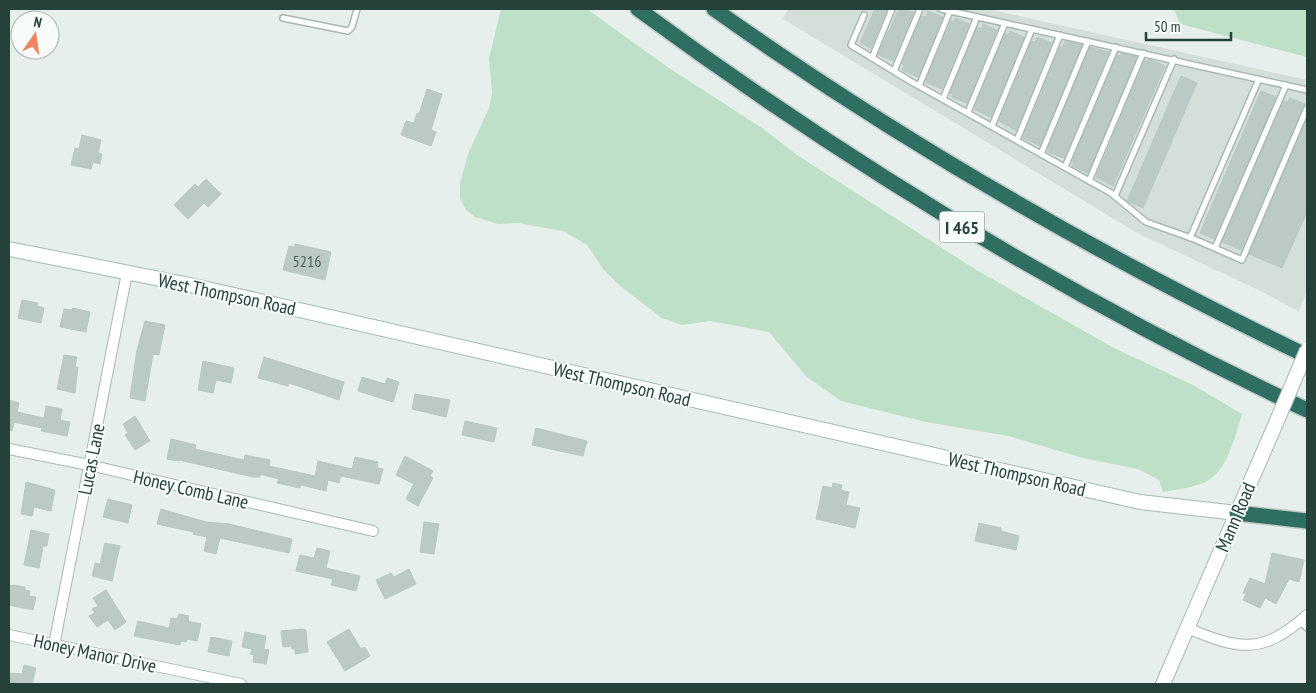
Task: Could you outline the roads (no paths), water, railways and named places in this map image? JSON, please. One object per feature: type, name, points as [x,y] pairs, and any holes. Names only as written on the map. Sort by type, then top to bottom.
[{"type":"highway","name":"I 465","points":[[638,9],[785,114],[965,229],[1092,301],[1307,410]]},
{"type":"highway","name":"I 465","points":[[714,9],[852,103],[1001,194],[1137,270],[1307,356]]},
{"type":"highway","points":[[1237,513],[1307,521]]},
{"type":"main road","name":"West Thompson Road","points":[[9,249],[190,285],[1140,502],[1237,513]]},
{"type":"main road","name":"Mann Road","points":[[1162,684],[1307,350]]},
{"type":"street","name":"Lucas Lane","points":[[54,645],[127,273]]},
{"type":"street","name":"Honey Comb Lane","points":[[9,449],[89,465],[373,531]]},
{"type":"street","points":[[1187,628],[1217,641],[1249,646],[1270,641],[1305,622]]},
{"type":"street","name":"Honey Manor Drive","points":[[9,635],[241,684]]},
{"type":"lane","points":[[283,18],[348,31],[352,28],[357,9]]},
{"type":"lane","points":[[872,58],[892,9]]},
{"type":"lane","points":[[894,71],[920,9]]},
{"type":"lane","points":[[941,9],[1143,52],[1307,90]]},
{"type":"lane","points":[[919,86],[950,11]]},
{"type":"lane","points":[[864,15],[851,45],[919,86],[1089,180],[1115,196],[1135,215],[1146,222],[1242,260],[1307,108]]},
{"type":"lane","points":[[943,99],[977,17]]},
{"type":"lane","points":[[968,112],[1005,23]]},
{"type":"lane","points":[[992,126],[1032,28]]},
{"type":"lane","points":[[1016,140],[1060,35]]},
{"type":"lane","points":[[1041,154],[1088,41]]},
{"type":"lane","points":[[1065,167],[1116,47]]},
{"type":"lane","points":[[1089,180],[1143,52]]},
{"type":"lane","points":[[1115,196],[1174,59]]},
{"type":"lane","points":[[1190,238],[1259,79]]},
{"type":"lane","points":[[1215,248],[1286,85]]}]
